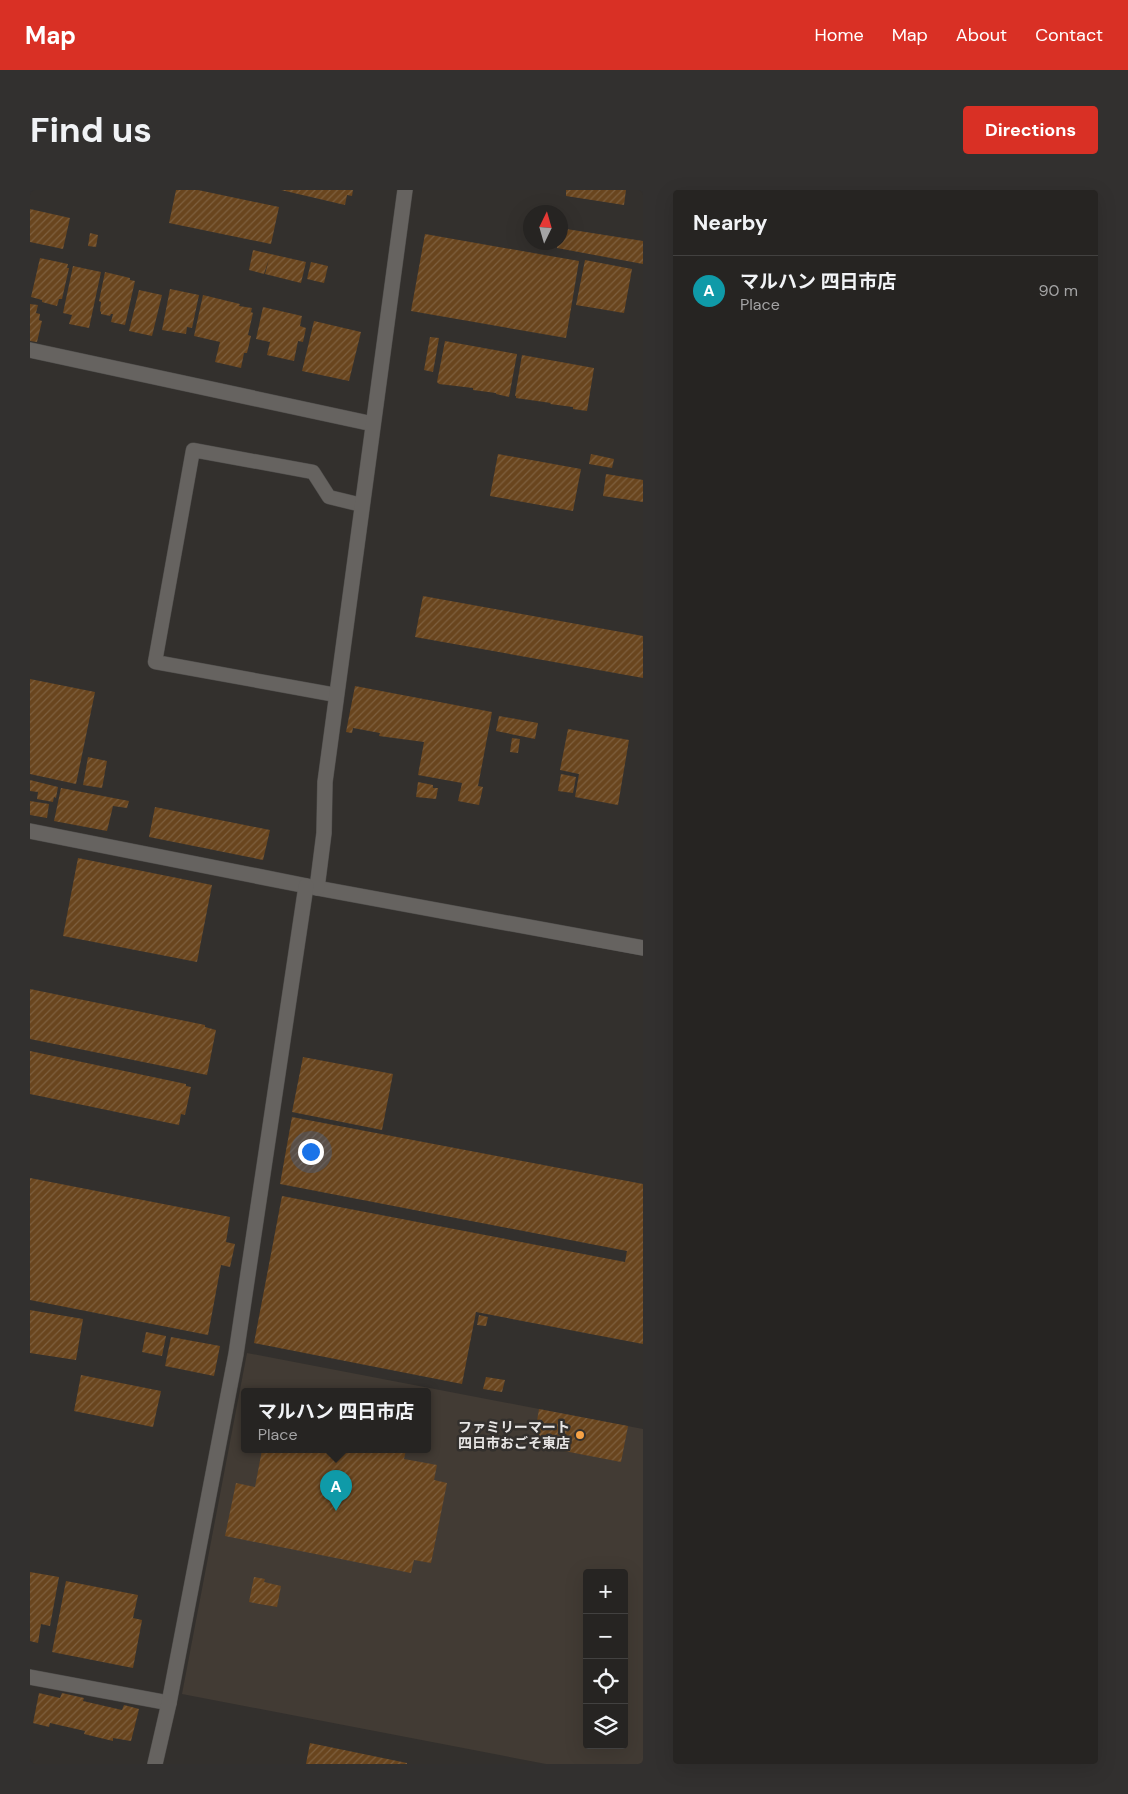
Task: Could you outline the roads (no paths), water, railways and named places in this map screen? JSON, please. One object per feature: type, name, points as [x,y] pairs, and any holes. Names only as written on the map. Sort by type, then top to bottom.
[{"type":"street","points":[[155,1764],[236,1354],[311,887],[324,832],[324,782],[405,190]]},
{"type":"street","points":[[30,350],[373,424]]},
{"type":"street","points":[[30,831],[311,887],[643,948]]},
{"type":"street","points":[[30,1677],[168,1703]]},
{"type":"lane","points":[[336,695],[155,662],[192,450],[313,472],[329,497],[362,504]]},
{"type":"place","name":"ファミリーマート 四日市おごそ東店","points":[[580,1435]]},
{"type":"place","name":"マルハン 四日市店","points":[[336,1511]]}]
